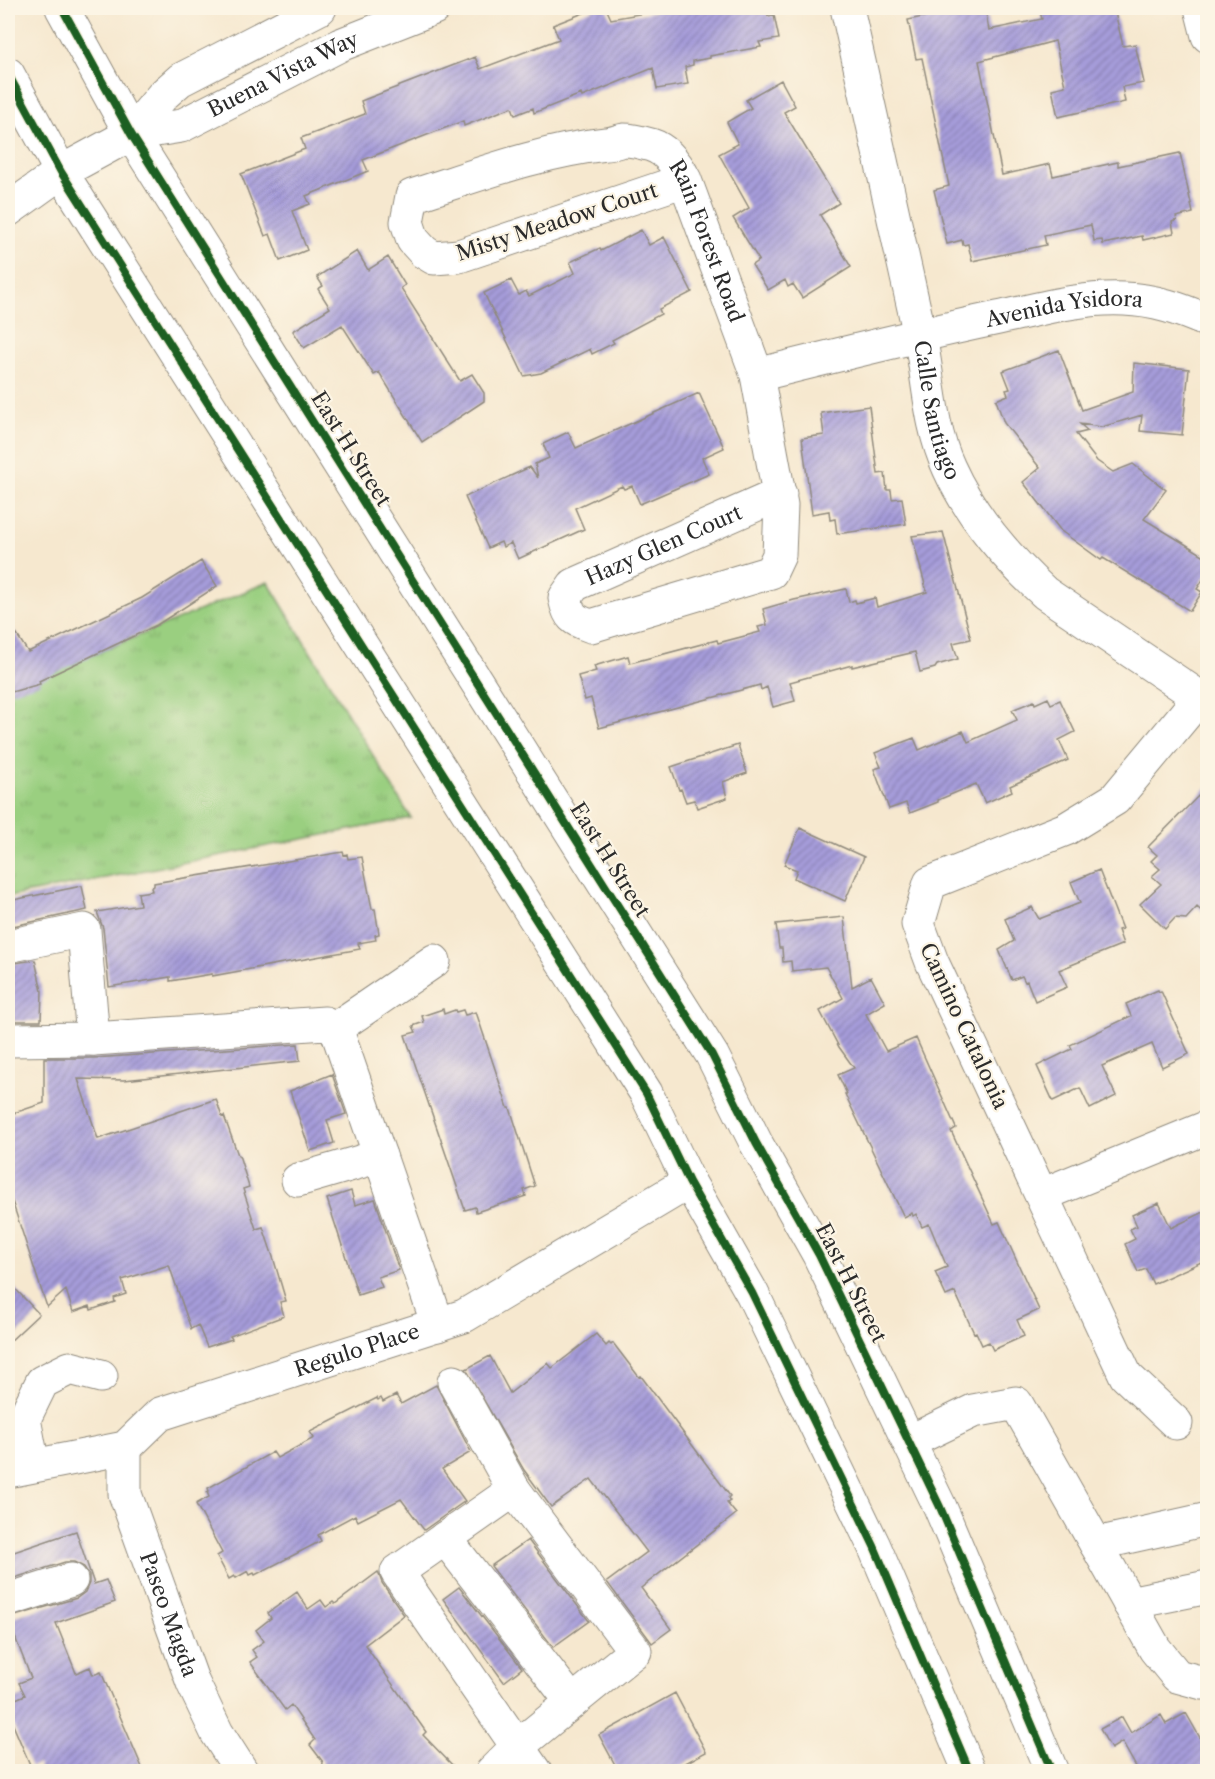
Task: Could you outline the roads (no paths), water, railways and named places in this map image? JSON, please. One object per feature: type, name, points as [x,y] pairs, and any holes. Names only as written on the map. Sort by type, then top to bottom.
[{"type":"street","name":"East H Street","points":[[62,8],[131,134],[712,1055],[756,1143],[819,1255],[940,1507],[1052,1772]]},
{"type":"street","name":"Buena Vista Way","points":[[131,134],[163,95],[180,80],[320,8]]},
{"type":"street","name":"Buena Vista Way","points":[[8,210],[61,172],[131,134],[181,126],[340,45],[434,8]]},
{"type":"street","name":"Calle Santiago","points":[[847,8],[920,334],[937,439],[949,469],[965,498],[989,533],[1022,572],[1045,593],[1203,701]]},
{"type":"street","points":[[1201,8],[1208,36]]},
{"type":"street","points":[[8,74],[61,172],[646,1093],[689,1182],[752,1293],[869,1535],[970,1772]]},
{"type":"street","name":"Rain Forest Road","points":[[624,140],[652,145],[664,151],[680,170],[757,375],[780,495],[779,555],[771,572]]},
{"type":"street","name":"Misty Meadow Court","points":[[624,140],[611,144],[573,148],[498,168],[412,196],[407,222],[413,240],[424,252],[434,258],[459,256],[685,180]]},
{"type":"street","name":"Avenida Ysidora","points":[[920,334],[1080,300],[1125,299],[1161,304],[1173,306],[1208,321]]},
{"type":"street","points":[[757,375],[920,334]]},
{"type":"street","name":"Hazy Glen Court","points":[[771,572],[591,626],[578,622],[568,612],[565,598],[574,585],[780,495]]},
{"type":"street","name":"Camino Catalonia","points":[[1176,1423],[1126,1377],[932,962],[918,924],[930,883],[1066,829],[1115,799],[1203,701]]},
{"type":"street","points":[[8,946],[84,930],[93,1039]]},
{"type":"street","points":[[336,1028],[434,961]]},
{"type":"street","points":[[8,1040],[93,1039],[325,1023],[336,1028],[438,1325]]},
{"type":"street","points":[[1042,1195],[1208,1127]]},
{"type":"street","points":[[298,1180],[380,1156]]},
{"type":"street","name":"Regulo Place","points":[[125,1448],[160,1414],[464,1316],[689,1182]]},
{"type":"street","points":[[101,1376],[70,1368],[42,1382],[24,1419],[20,1468],[125,1448]]},
{"type":"street","points":[[454,1382],[514,1490],[635,1651],[572,1702],[526,1759],[492,1772]]},
{"type":"street","points":[[909,1442],[973,1412],[1016,1403],[1155,1649],[1177,1676],[1203,1683],[1208,1682]]},
{"type":"street","name":"Paseo Magda","points":[[125,1448],[125,1494],[194,1683],[218,1733],[242,1772]]},
{"type":"street","points":[[514,1490],[397,1572],[526,1759]]},
{"type":"street","points":[[1096,1544],[1208,1519]]},
{"type":"street","points":[[445,1538],[572,1702]]},
{"type":"street","points":[[8,1600],[71,1581]]},
{"type":"street","points":[[1129,1602],[1208,1587]]}]
